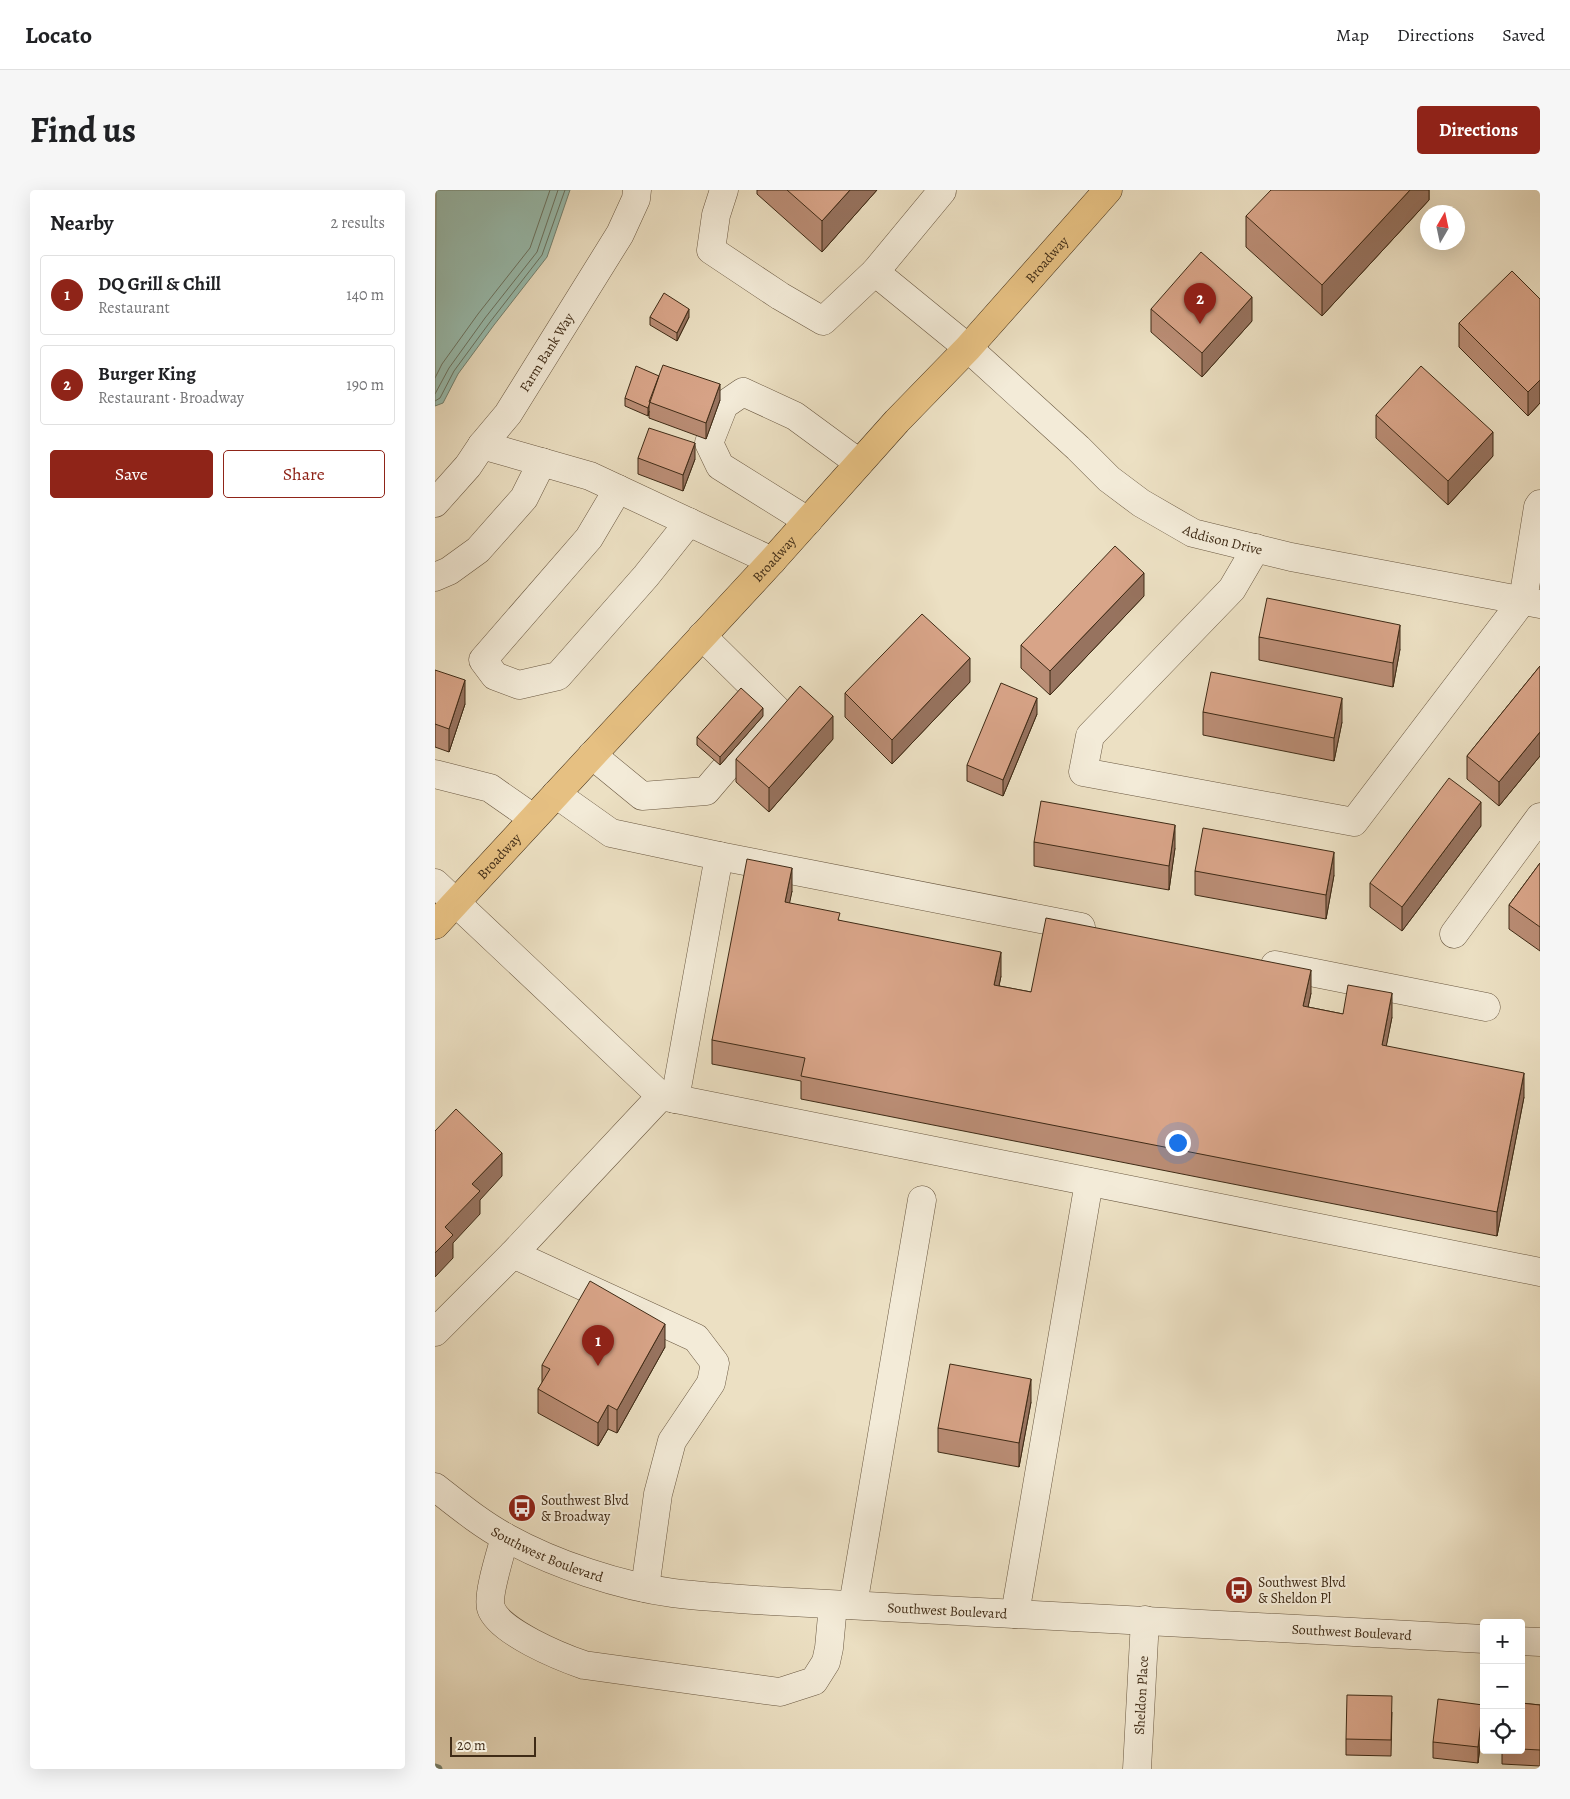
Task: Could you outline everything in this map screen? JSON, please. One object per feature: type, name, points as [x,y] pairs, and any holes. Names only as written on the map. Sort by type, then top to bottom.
[{"type":"main road","name":"Broadway","points":[[435,925],[772,561],[897,421],[968,348],[1108,190]]},
{"type":"street","name":"Farm Bank Way","points":[[437,498],[468,466],[482,445],[508,414],[620,234],[636,199],[637,190]]},
{"type":"street","points":[[724,190],[716,215],[711,250],[780,296],[823,321],[875,272],[942,191]]},
{"type":"street","name":"Addison Drive","points":[[875,272],[968,348],[1078,448],[1109,479],[1141,503],[1193,533],[1291,557],[1531,602]]},
{"type":"street","points":[[808,521],[720,466],[709,443],[724,405],[743,392],[795,416],[859,463]]},
{"type":"street","points":[[482,445],[590,476],[772,561]]},
{"type":"street","points":[[435,578],[449,571],[478,550],[524,498],[542,462]]},
{"type":"street","points":[[618,489],[589,538],[483,660],[495,676],[519,685],[558,676],[646,576],[689,522]]},
{"type":"street","points":[[1256,548],[1232,589],[1091,736],[1083,772],[1354,822],[1531,602],[1537,507],[1540,504]]},
{"type":"street","points":[[592,755],[642,796],[705,791],[776,709],[702,636]]},
{"type":"street","points":[[435,774],[490,788],[533,818]]},
{"type":"street","points":[[556,794],[611,833],[1107,932]]},
{"type":"street","points":[[1454,934],[1540,817]]},
{"type":"street","points":[[435,1332],[667,1098],[719,856]]},
{"type":"street","points":[[435,884],[667,1098],[1540,1272]]},
{"type":"street","points":[[1253,961],[1486,1007]]},
{"type":"street","points":[[1015,1614],[1089,1182]]},
{"type":"street","points":[[505,1537],[493,1582],[491,1607],[498,1620],[553,1653],[584,1666],[780,1692],[814,1681],[826,1662],[843,1605],[922,1200]]},
{"type":"street","points":[[513,1254],[696,1338],[715,1362],[711,1383],[672,1441],[658,1494],[645,1588]]},
{"type":"street","name":"Southwest Boulevard","points":[[435,1487],[460,1507],[505,1537],[532,1550],[579,1569],[645,1588],[684,1594],[843,1605],[1480,1639]]},
{"type":"street","name":"Sheldon Place","points":[[1137,1769],[1145,1620]]},
{"type":"street","points":[[1525,1641],[1540,1642]]},
{"type":"water","points":[[436,190],[570,190],[547,257],[458,374],[443,403],[435,406]]},
{"type":"building","points":[[787,190],[850,190],[822,221]]},
{"type":"building","points":[[1271,190],[1410,190],[1322,285],[1246,216]]},
{"type":"building","points":[[1201,252],[1252,297],[1202,353],[1151,309]]},
{"type":"building","points":[[1512,271],[1540,299],[1540,380],[1528,392],[1459,323]]},
{"type":"building","points":[[664,293],[689,309],[677,333],[650,317]]},
{"type":"building","points":[[663,365],[720,384],[706,423],[649,402]]},
{"type":"building","points":[[636,366],[659,376],[648,408],[625,398]]},
{"type":"building","points":[[1421,366],[1493,432],[1448,481],[1376,415]]},
{"type":"building","points":[[649,428],[695,443],[683,475],[638,458]]},
{"type":"building","points":[[1115,546],[1144,573],[1050,671],[1021,645]]},
{"type":"building","points":[[1267,598],[1400,625],[1393,663],[1259,637]]},
{"type":"building","points":[[922,614],[970,658],[892,740],[845,693]]},
{"type":"building","points":[[1540,666],[1540,732],[1499,782],[1467,756]]},
{"type":"building","points":[[435,670],[465,680],[449,729],[435,724]]},
{"type":"building","points":[[1211,672],[1342,698],[1334,738],[1203,712]]},
{"type":"building","points":[[1001,683],[1037,698],[1003,780],[967,765]]},
{"type":"building","points":[[800,686],[833,716],[769,788],[736,759]]},
{"type":"building","points":[[741,688],[763,708],[720,757],[697,737]]},
{"type":"building","points":[[1449,778],[1481,802],[1402,907],[1370,883]]},
{"type":"building","points":[[1041,801],[1175,825],[1169,866],[1034,842]]},
{"type":"building","points":[[1203,828],[1334,852],[1326,895],[1195,871]]},
{"type":"building","points":[[747,859],[792,868],[785,902],[840,913],[838,920],[1001,952],[994,985],[1031,992],[1046,918],[1311,970],[1303,1006],[1343,1014],[1348,985],[1392,993],[1382,1045],[1524,1073],[1497,1212],[801,1076],[805,1058],[712,1040]]},
{"type":"building","points":[[1540,863],[1540,927],[1509,905]]},
{"type":"building","points":[[456,1109],[502,1153],[472,1184],[480,1191],[445,1227],[453,1235],[435,1253],[435,1131]]},
{"type":"building","points":[[590,1281],[665,1324],[617,1410],[608,1405],[598,1423],[538,1389],[550,1369],[542,1365]]},
{"type":"building","points":[[950,1364],[1031,1379],[1019,1443],[938,1428]]},
{"type":"building","points":[[1347,1695],[1392,1696],[1391,1740],[1346,1739]]},
{"type":"building","points":[[1438,1699],[1480,1705],[1478,1747],[1433,1742]]},
{"type":"building","points":[[1525,1703],[1540,1705],[1540,1750],[1525,1749]]},
{"type":"place","name":"Burger King","points":[[1200,324]]},
{"type":"place","name":"DQ Grill & Chill","points":[[598,1366]]},
{"type":"place","name":"Southwest Blvd & Broadway","points":[[522,1508]]},
{"type":"place","name":"Southwest Blvd & Sheldon Pl","points":[[1239,1590]]}]
